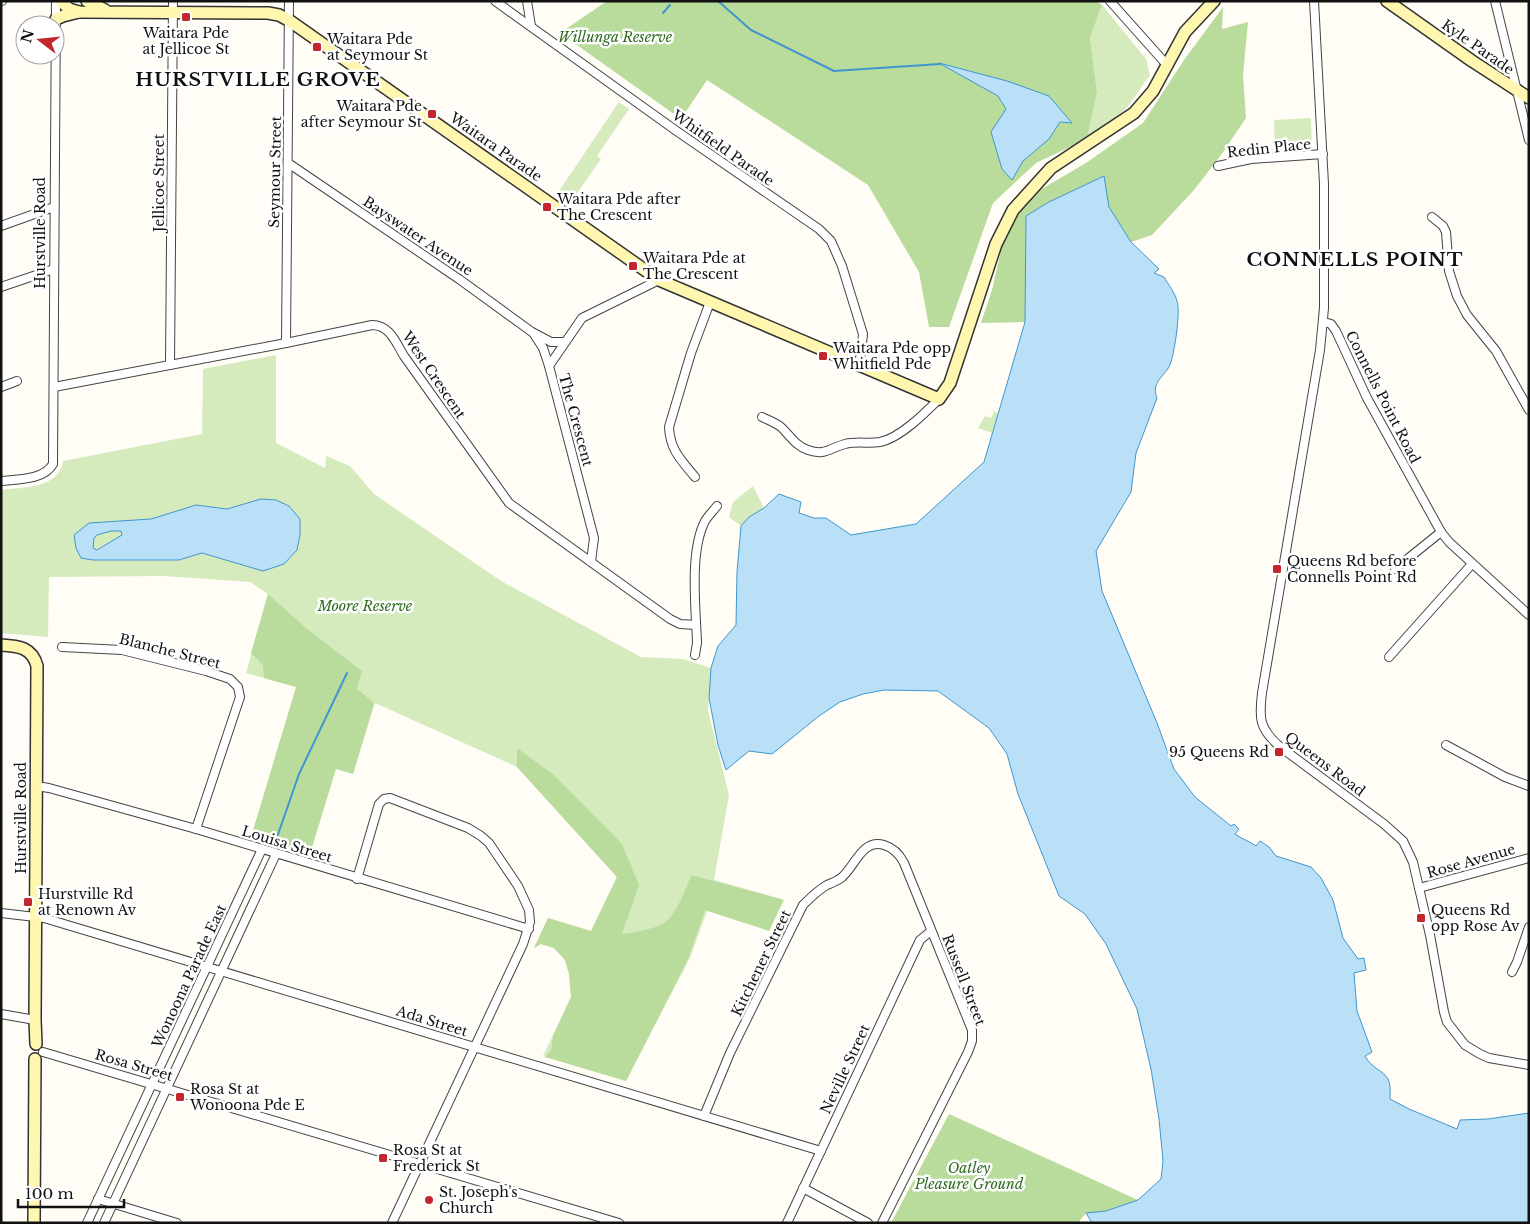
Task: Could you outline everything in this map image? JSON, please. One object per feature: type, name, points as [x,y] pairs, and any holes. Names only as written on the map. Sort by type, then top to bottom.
[{"type":"street","name":"Hurstville Road","points":[[56,1],[56,15]]},
{"type":"street","points":[[61,1],[69,9],[79,12]]},
{"type":"street","name":"Waitara Parade","points":[[87,1],[109,12]]},
{"type":"street","name":"Seymour Street","points":[[286,343],[290,1]]},
{"type":"street","name":"Whitfield Parade","points":[[495,1],[678,132],[819,229],[832,241],[842,266],[862,334],[862,353],[859,364]]},
{"type":"street","points":[[527,1],[531,26]]},
{"type":"street","points":[[1110,1],[1168,66]]},
{"type":"street","points":[[762,417],[781,427],[796,444],[808,450],[823,453],[843,444],[859,441],[880,442],[890,438],[917,419],[939,399],[950,383],[996,244],[1013,210],[1051,168],[1134,113],[1153,91],[1185,32],[1214,1]]},
{"type":"street","points":[[1314,1],[1323,154],[1324,322]]},
{"type":"street","name":"Kyle Parade","points":[[1387,1],[1517,92],[1529,98]]},
{"type":"street","points":[[1495,1],[1529,140]]},
{"type":"street","name":"Waitara Parade","points":[[79,12],[109,12],[173,7],[279,15],[659,280],[939,399]]},
{"type":"street","name":"Jellicoe Street","points":[[170,365],[173,7]]},
{"type":"street","points":[[65,16],[79,12]]},
{"type":"street","name":"Hurstville Road","points":[[1,481],[40,475],[49,470],[53,464],[56,65]]},
{"type":"street","name":"Redin Place","points":[[1218,166],[1251,159],[1323,154]]},
{"type":"street","name":"Bayswater Avenue","points":[[288,163],[460,280],[532,332],[551,342],[565,342]]},
{"type":"street","points":[[2,223],[54,207]]},
{"type":"street","points":[[1432,217],[1443,226],[1446,232],[1449,271],[1452,284],[1462,307],[1496,351],[1529,410]]},
{"type":"street","points":[[1,288],[54,269]]},
{"type":"street","name":"The Crescent","points":[[591,562],[594,538],[549,366],[579,320],[659,280]]},
{"type":"street","points":[[695,477],[675,452],[670,440],[669,427],[691,353],[710,302]]},
{"type":"street","name":"Connells Point Road","points":[[1324,322],[1331,324],[1336,331],[1367,398],[1441,532],[1472,564],[1529,615]]},
{"type":"street","name":"Queens Road","points":[[1324,322],[1262,693],[1260,718],[1268,735],[1279,746],[1384,824],[1403,841],[1413,862],[1430,935],[1444,1012],[1452,1030],[1465,1045],[1480,1054],[1529,1065]]},
{"type":"street","name":"West Crescent","points":[[54,387],[372,325],[384,327],[509,503],[670,619],[680,624],[696,625]]},
{"type":"street","name":"Bayswater Avenue","points":[[532,332],[543,348],[549,366]]},
{"type":"street","points":[[1,387],[17,381]]},
{"type":"street","points":[[695,655],[697,643],[695,566],[705,521],[717,506]]},
{"type":"street","points":[[1394,569],[1441,532]]},
{"type":"street","points":[[1389,657],[1472,564]]},
{"type":"street","name":"Hurstville Road","points":[[1,645],[24,648],[32,654],[36,660],[38,673],[35,918],[35,1020],[38,1052],[34,1223]]},
{"type":"street","name":"Blanche Street","points":[[62,647],[122,650],[206,671],[230,679],[238,687],[240,697],[196,829]]},
{"type":"street","points":[[1446,745],[1505,776],[1529,786]]},
{"type":"street","name":"Louisa Street","points":[[36,786],[196,829],[529,929]]},
{"type":"street","points":[[357,878],[379,804],[386,798],[393,798],[462,825],[486,839],[495,849],[518,886],[530,913],[529,929],[392,1223]]},
{"type":"street","name":"Russell Street","points":[[870,845],[882,844],[901,857],[972,1030],[972,1041],[964,1060],[882,1223]]},
{"type":"street","name":"Kitchener Street","points":[[704,1116],[730,1053],[798,913],[803,905],[817,892],[842,877],[861,852],[870,845]]},
{"type":"street","name":"Wonoona Parade East","points":[[87,1223],[262,849]]},
{"type":"street","name":"Wonoona Parade East","points":[[104,1223],[276,854]]},
{"type":"street","name":"Rose Avenue","points":[[1419,888],[1529,858]]},
{"type":"street","name":"Ada Street","points":[[1,913],[44,918],[821,1151]]},
{"type":"street","points":[[1512,972],[1529,927]]},
{"type":"street","name":"Neville Street","points":[[787,1223],[920,940],[931,931]]},
{"type":"street","points":[[1,1014],[35,1020]]},
{"type":"street","name":"Rosa Street","points":[[38,1052],[166,1087],[620,1223]]},
{"type":"street","points":[[803,1188],[868,1223]]},
{"type":"street","points":[[98,1199],[177,1223]]},
{"type":"green space","name":"Willunga Reserve","points":[[607,1],[1096,1],[1102,5],[1090,38],[1097,92],[1088,133],[1091,137],[1036,163],[993,203],[949,327],[929,327],[919,272],[868,185],[707,80],[681,119],[560,33]]},
{"type":"green space","points":[[1102,5],[1146,59],[1150,75],[1126,109],[1091,137],[1088,133],[1097,92],[1090,38]]},
{"type":"green space","points":[[1223,7],[1222,29],[1248,22],[1243,75],[1246,118],[1221,155],[1194,190],[1152,235],[1131,242],[1109,207],[1049,202],[1026,216],[1025,322],[981,323],[992,290],[1003,242],[1017,210],[1033,194],[1086,163],[1143,123],[1184,60]]},
{"type":"green space","points":[[619,102],[629,109],[597,156],[601,159],[570,203],[557,194]]},
{"type":"green space","points":[[1311,118],[1312,148],[1275,150],[1274,120]]},
{"type":"green space","name":"Moore Reserve","points":[[276,355],[276,443],[325,468],[326,456],[350,466],[374,494],[501,581],[641,657],[683,659],[711,668],[708,711],[729,795],[714,880],[782,899],[767,930],[707,911],[690,958],[626,1081],[543,1056],[571,997],[569,974],[565,960],[554,948],[541,944],[534,948],[548,918],[591,931],[617,877],[517,767],[375,703],[353,774],[328,696],[246,673],[268,594],[250,582],[163,576],[49,577],[48,637],[1,633],[1,490],[29,487],[47,482],[55,477],[63,461],[202,434],[203,369]]},
{"type":"green space","points":[[988,408],[998,413],[992,433],[978,428],[985,416],[991,418],[994,412]]},
{"type":"green space","points":[[753,486],[764,508],[749,517],[741,526],[729,517],[733,502]]},
{"type":"green space","points":[[268,594],[307,629],[362,671],[357,689],[374,703],[353,774],[336,769],[310,854],[251,837],[296,687],[264,678],[263,665],[251,653]]},
{"type":"green space","points":[[517,748],[554,775],[622,844],[639,885],[622,934],[649,929],[668,920],[680,901],[691,875],[784,900],[769,931],[705,910],[689,957],[626,1081],[545,1057],[551,1050],[553,1036],[571,997],[569,974],[565,960],[554,948],[541,944],[534,948],[548,918],[591,931],[617,877],[517,767]]},
{"type":"green space","name":"Oatley Pleasure Ground","points":[[949,1114],[1138,1200],[1106,1211],[1086,1213],[1078,1223],[891,1223]]},
{"type":"water","points":[[939,63],[1007,81],[1049,96],[1072,123],[1060,122],[1049,139],[1023,161],[1012,180],[1002,169],[991,132],[1006,109],[998,96]]},
{"type":"water","points":[[1104,176],[1109,207],[1131,242],[1159,269],[1154,273],[1164,277],[1175,295],[1178,306],[1178,324],[1171,362],[1157,384],[1157,398],[1136,453],[1131,492],[1096,551],[1102,591],[1174,769],[1195,797],[1231,826],[1234,824],[1239,829],[1235,834],[1256,846],[1260,841],[1269,847],[1276,856],[1311,867],[1321,878],[1333,900],[1343,938],[1358,959],[1364,958],[1366,970],[1354,973],[1357,1011],[1372,1052],[1365,1056],[1388,1079],[1390,1099],[1457,1129],[1460,1120],[1488,1119],[1529,1113],[1529,1223],[1092,1223],[1086,1213],[1106,1211],[1138,1200],[1161,1179],[1163,1161],[1151,1069],[1137,1009],[1106,944],[1085,914],[1059,896],[1018,794],[1007,754],[989,728],[938,691],[884,690],[863,694],[840,702],[819,716],[772,754],[749,751],[726,770],[718,745],[709,698],[711,668],[718,646],[736,625],[737,572],[741,526],[749,517],[764,508],[779,494],[801,502],[799,513],[814,518],[826,518],[851,535],[916,524],[984,462],[1025,322],[1026,216],[1049,202]]},
{"type":"water","points":[[261,499],[276,500],[289,506],[300,519],[300,535],[297,550],[284,564],[263,571],[202,553],[179,560],[93,560],[81,558],[76,548],[74,535],[89,523],[151,519],[196,505],[227,509]],"holes":[[[111,531],[121,531],[122,535],[97,550],[93,548],[94,538],[97,535]]]},
{"type":"waterway","points":[[718,1],[751,30],[834,71],[940,64]]},
{"type":"waterway","points":[[663,13],[670,5]]},
{"type":"waterway","points":[[275,843],[299,774],[347,673]]},
{"type":"place","name":"Waitara Pde at Jellicoe St","points":[[186,17]]},
{"type":"place","name":"Waitara Pde at Seymour St","points":[[317,47]]},
{"type":"place","name":"Waitara Pde after Seymour St","points":[[432,114]]},
{"type":"place","name":"Waitara Pde after The Crescent","points":[[547,207]]},
{"type":"place","name":"Waitara Pde at The Crescent","points":[[633,266]]},
{"type":"place","name":"Waitara Pde opp Whitfield Pde","points":[[823,356]]},
{"type":"place","name":"Queens Rd before Connells Point Rd","points":[[1277,569]]},
{"type":"place","name":"95 Queens Rd","points":[[1279,752]]},
{"type":"place","name":"Hurstville Rd at Renown Av","points":[[28,902]]},
{"type":"place","name":"Queens Rd opp Rose Av","points":[[1421,918]]},
{"type":"place","name":"Rosa St at Wonoona Pde E","points":[[180,1097]]},
{"type":"place","name":"Rosa St at Frederick St","points":[[383,1158]]},
{"type":"place","name":"St. Joseph's Church","points":[[429,1200]]},
{"type":"district","name":"HURSTVILLE GROVE","points":[[258,79]]},
{"type":"district","name":"CONNELLS POINT","points":[[1355,259]]}]
